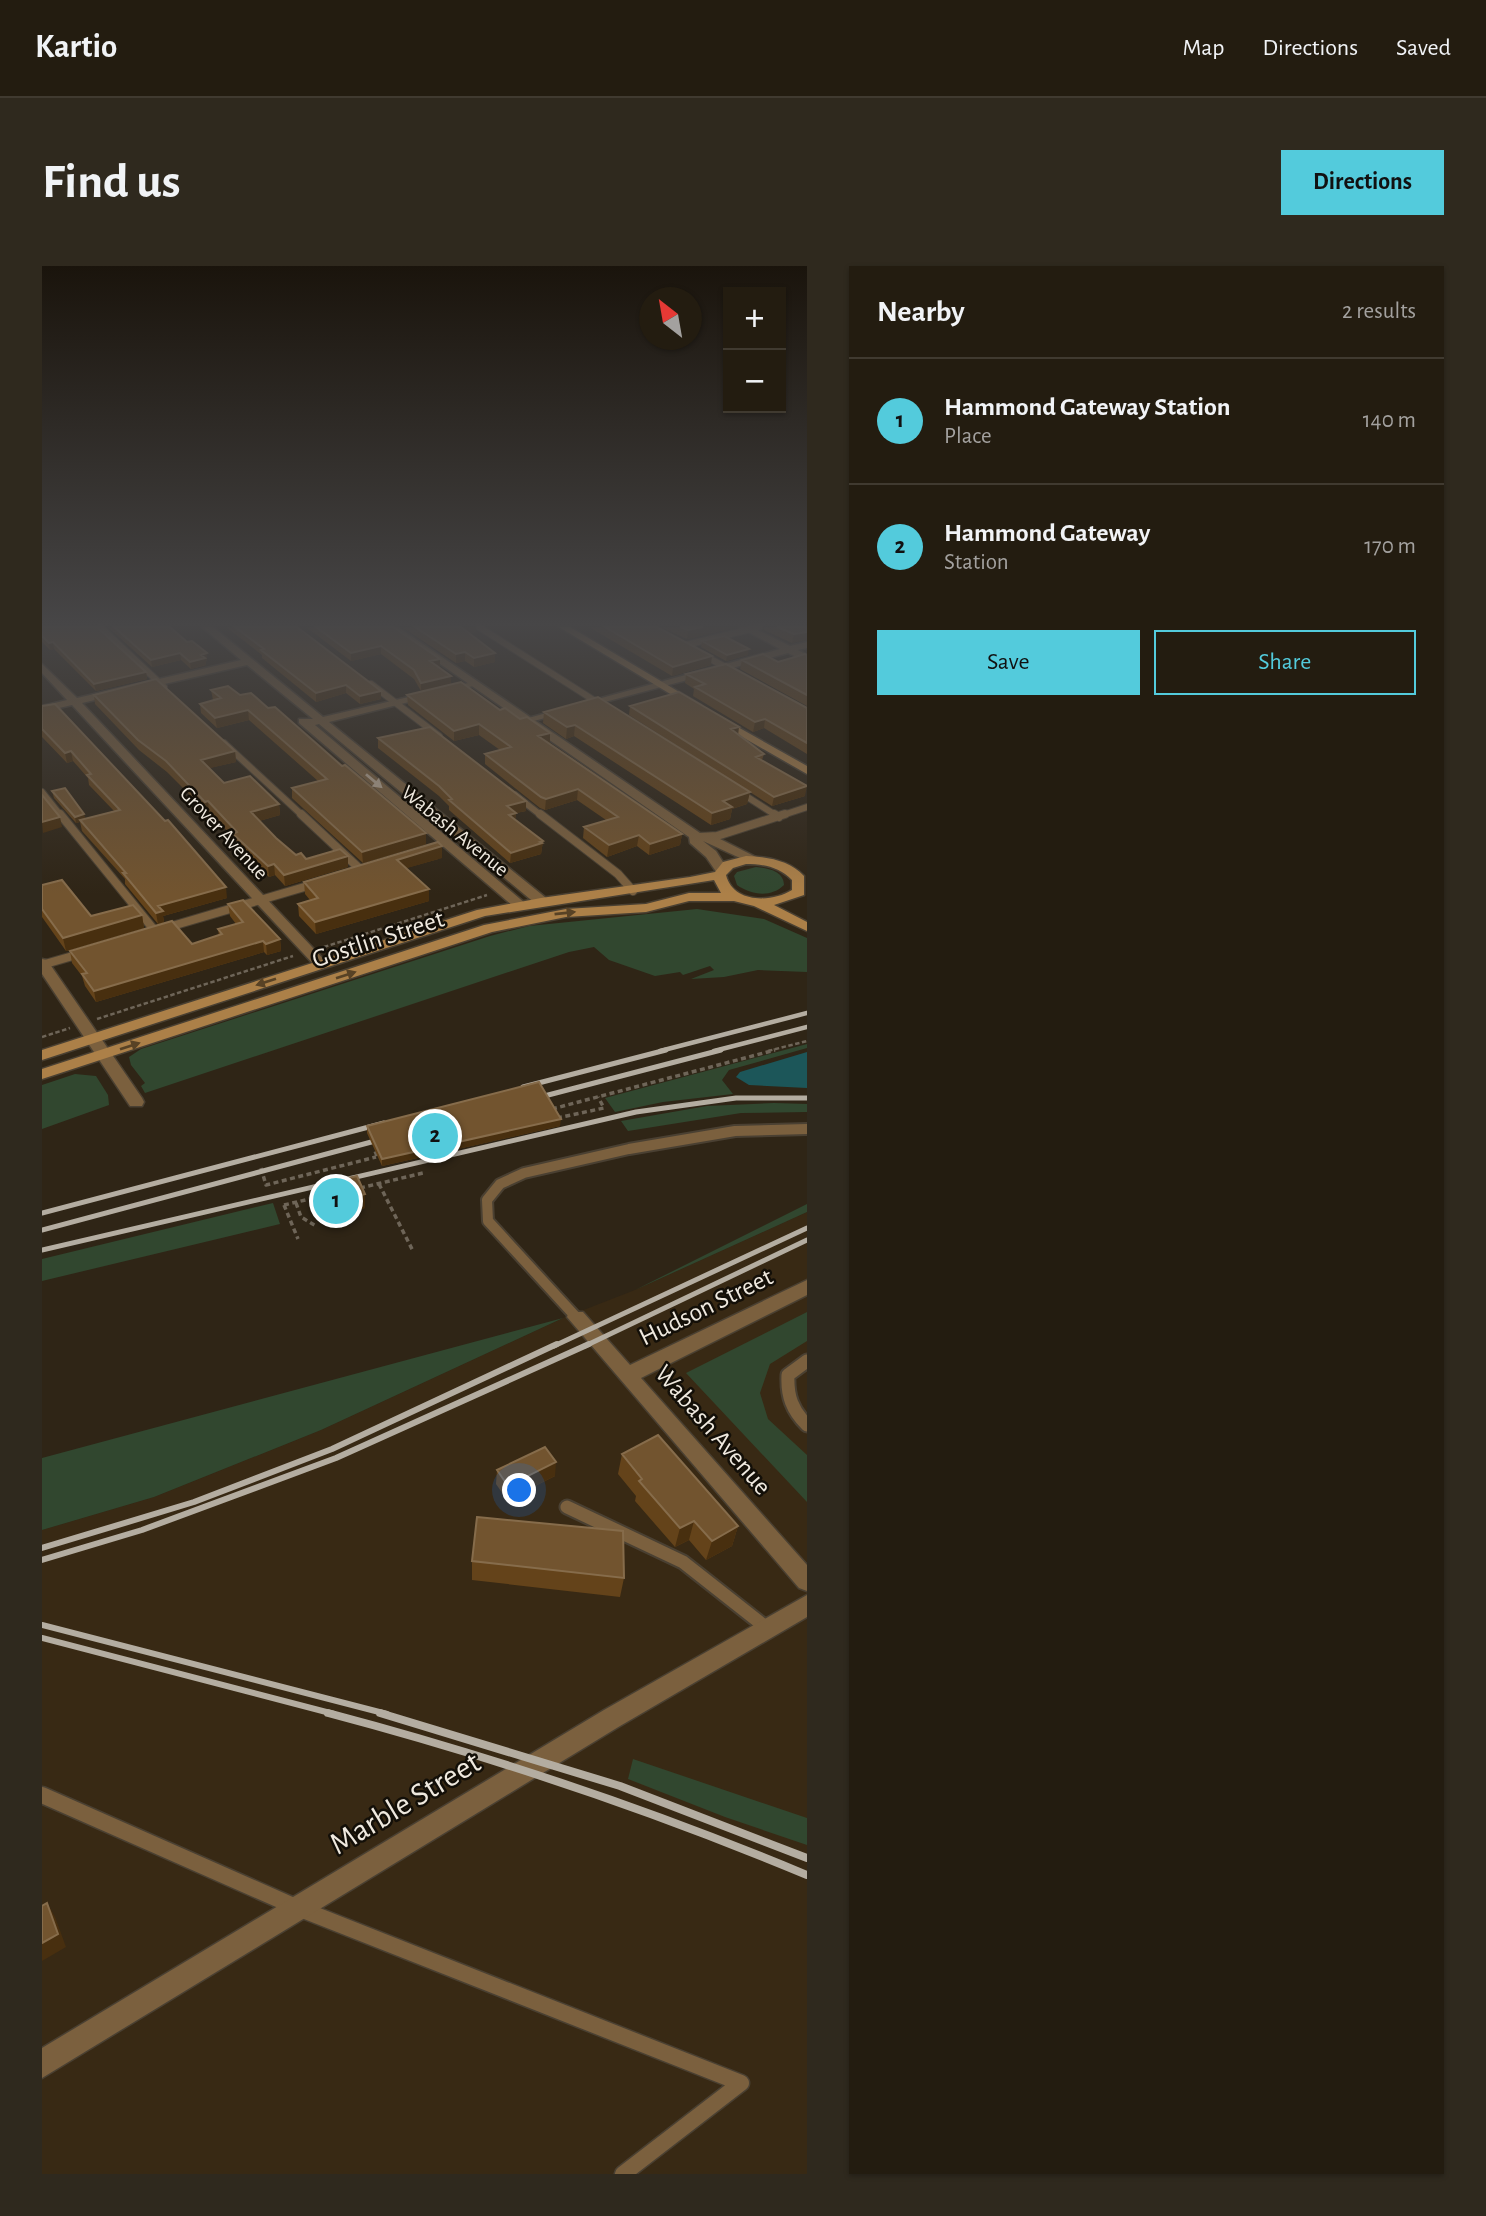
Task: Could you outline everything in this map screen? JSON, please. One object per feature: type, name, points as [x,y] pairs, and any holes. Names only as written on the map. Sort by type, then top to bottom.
[{"type":"main road","points":[[715,716],[807,771]]},
{"type":"main road","points":[[757,860],[777,864],[807,863]]},
{"type":"main road","name":"Gostlin Street","points":[[42,1055],[461,919],[519,904],[678,885],[720,872],[736,862],[757,860]]},
{"type":"main road","points":[[759,903],[784,901],[803,890],[796,875],[777,864]]},
{"type":"main road","points":[[720,872],[722,887],[738,897]]},
{"type":"main road","name":"Gostlin Street","points":[[42,1074],[489,928],[566,913],[646,908],[689,897],[738,897],[759,903]]},
{"type":"main road","points":[[646,908],[704,901],[744,905],[774,912]]},
{"type":"main road","points":[[759,903],[807,927]]},
{"type":"street","name":"Grover Avenue","points":[[87,716],[321,964]]},
{"type":"street","name":"Wabash Avenue","points":[[297,716],[519,904]]},
{"type":"street","name":"Wabash Avenue","points":[[316,716],[541,901]]},
{"type":"street","points":[[307,724],[337,716]]},
{"type":"street","points":[[520,716],[697,837],[706,837],[757,860]]},
{"type":"street","points":[[526,720],[540,716]]},
{"type":"street","points":[[697,837],[694,840],[711,853],[720,872]]},
{"type":"street","points":[[42,964],[136,1102]]},
{"type":"street","name":"Hudson Street","points":[[628,1375],[807,1287]]},
{"type":"street","name":"Wabash Avenue","points":[[576,1317],[807,1581]]},
{"type":"street","name":"Marble Street","points":[[42,2064],[612,1718],[807,1605]]},
{"type":"lane","points":[[412,716],[448,743]]},
{"type":"lane","points":[[219,738],[360,870]]},
{"type":"lane","points":[[733,788],[779,817]]},
{"type":"lane","points":[[42,792],[155,931]]},
{"type":"lane","points":[[512,792],[618,874],[633,891]]},
{"type":"lane","points":[[697,837],[717,836],[807,807]]},
{"type":"lane","points":[[435,848],[448,844]]},
{"type":"lane","points":[[348,874],[373,866]]},
{"type":"lane","points":[[143,935],[323,881]]},
{"type":"lane","points":[[42,964],[93,950]]},
{"type":"lane","points":[[576,1317],[488,1221],[487,1200],[500,1184],[524,1173],[699,1136],[748,1129],[807,1129]]},
{"type":"lane","points":[[807,1360],[788,1376],[787,1394],[795,1413],[807,1425]]},
{"type":"lane","points":[[567,1507],[683,1562],[768,1629]]},
{"type":"lane","points":[[42,1795],[298,1908],[741,2083],[623,2174]]},
{"type":"path","points":[[318,948],[495,892]]},
{"type":"path","points":[[93,1020],[299,955]]},
{"type":"path","points":[[42,1037],[73,1027]]},
{"type":"path","points":[[547,1110],[807,1041]]},
{"type":"path","points":[[556,1118],[604,1108],[598,1097]]},
{"type":"path","points":[[261,1168],[266,1185],[377,1156],[374,1150],[388,1147]]},
{"type":"path","points":[[355,1189],[423,1173]]},
{"type":"path","points":[[275,1182],[277,1188]]},
{"type":"path","points":[[379,1183],[413,1251]]},
{"type":"path","points":[[298,1238],[284,1204],[320,1197]]},
{"type":"path","points":[[296,1202],[302,1217],[317,1226]]},
{"type":"shaded area","points":[[807,1212],[807,2174],[42,2174],[42,1530],[154,1497],[321,1430],[563,1318],[635,1290]]},
{"type":"green space","points":[[756,867],[778,873],[784,885],[773,892],[761,894],[737,885],[734,876],[737,872]]},
{"type":"green space","points":[[697,909],[764,919],[807,938],[807,972],[758,970],[724,977],[691,979],[714,970],[710,966],[683,975],[680,972],[655,976],[609,960],[594,947],[569,952],[145,1093],[141,1086],[145,1083],[131,1065],[129,1057],[141,1049],[490,936],[529,926]]},
{"type":"green space","points":[[807,1044],[807,1048],[729,1070],[722,1080],[733,1094],[663,1102],[615,1112],[605,1098]]},
{"type":"green space","points":[[75,1074],[96,1076],[108,1095],[109,1105],[42,1129],[42,1085]]},
{"type":"green space","points":[[807,1104],[807,1112],[741,1113],[628,1131],[621,1121],[707,1106]]},
{"type":"green space","points":[[273,1203],[280,1224],[42,1281],[42,1259]]},
{"type":"green space","points":[[807,1204],[807,1212],[635,1290]]},
{"type":"green space","points":[[807,1312],[807,1341],[770,1364],[760,1393],[768,1419],[807,1455],[807,1502],[686,1373]]},
{"type":"green space","points":[[563,1318],[321,1430],[154,1497],[42,1530],[42,1458]]},
{"type":"green space","points":[[633,1759],[807,1818],[807,1845],[628,1779]]},
{"type":"water","points":[[807,1052],[807,1088],[749,1085],[736,1077],[740,1072]]},
{"type":"building","points":[[42,716],[66,716],[165,821],[168,820],[226,887],[158,906],[163,911],[156,913],[80,820],[120,810],[87,775],[91,774],[71,751],[65,753],[42,729]]},
{"type":"building","points":[[115,716],[197,716],[235,751],[201,760],[224,783],[250,776],[279,804],[251,812],[276,838],[296,855],[301,853],[306,859],[340,849],[348,856],[284,875],[274,864],[268,866],[233,834],[237,832],[208,801],[205,802],[166,761],[138,740]]},
{"type":"building","points":[[255,716],[285,716],[342,766],[345,765],[426,833],[362,852],[292,788],[327,779]]},
{"type":"building","points":[[434,716],[527,717],[550,733],[538,736],[682,834],[650,844],[639,835],[609,845],[584,827],[618,817],[578,789],[546,799],[541,797],[485,754],[511,747],[479,724],[454,731]]},
{"type":"building","points":[[550,716],[628,716],[750,792],[723,801],[732,807],[712,813],[575,725],[567,727]]},
{"type":"building","points":[[646,716],[720,716],[739,727],[731,729],[764,754],[756,757],[807,786],[774,797]]},
{"type":"building","points":[[745,716],[807,716],[807,743],[765,719],[755,722]]},
{"type":"building","points":[[430,727],[526,801],[507,806],[516,813],[509,815],[543,841],[540,842],[542,843],[511,853],[449,800],[452,799],[439,786],[378,738]]},
{"type":"building","points":[[65,788],[84,814],[75,817],[52,791]]},
{"type":"building","points":[[42,795],[60,817],[42,822]]},
{"type":"building","points":[[438,842],[442,846],[397,860],[429,889],[315,922],[298,904],[318,898],[304,882]]},
{"type":"building","points":[[62,880],[91,916],[133,905],[142,915],[63,938],[42,909],[42,885]]},
{"type":"building","points":[[243,900],[280,939],[266,944],[263,941],[94,991],[82,974],[87,973],[70,951],[172,921],[192,944],[222,934],[218,929],[243,922],[228,904]]},
{"type":"building","points":[[539,1082],[561,1119],[382,1159],[367,1126]]},
{"type":"building","points":[[357,1176],[365,1194],[323,1204],[315,1186]]},
{"type":"building","points":[[658,1435],[738,1526],[712,1541],[694,1521],[680,1528],[639,1481],[642,1479],[622,1454]]},
{"type":"building","points":[[545,1447],[556,1462],[508,1486],[497,1470]]},
{"type":"building","points":[[477,1517],[623,1531],[624,1578],[472,1561]]},
{"type":"building","points":[[47,1903],[58,1934],[42,1943],[42,1906]]},
{"type":"railway","points":[[660,1051],[807,1013]]},
{"type":"railway","points":[[714,1051],[807,1027]]},
{"type":"railway","points":[[523,1087],[666,1050]]},
{"type":"railway","points":[[529,1100],[721,1050]]},
{"type":"railway","points":[[42,1250],[636,1112],[736,1098],[807,1098]]},
{"type":"railway","points":[[42,1213],[384,1123]]},
{"type":"railway","points":[[42,1230],[390,1137]]},
{"type":"railway","points":[[554,1346],[807,1228]]},
{"type":"railway","points":[[585,1346],[807,1240]]},
{"type":"railway","points":[[42,1548],[194,1502],[332,1449],[557,1344]]},
{"type":"railway","points":[[42,1560],[142,1530],[336,1458],[589,1344]]},
{"type":"railway","points":[[42,1625],[387,1714]]},
{"type":"railway","points":[[42,1638],[334,1714]]},
{"type":"railway","points":[[328,1713],[450,1747],[570,1786],[689,1828],[807,1875]]},
{"type":"railway","points":[[380,1713],[620,1786],[807,1858]]},
{"type":"place","name":"Hammond Gateway","points":[[435,1136]]},
{"type":"place","name":"Hammond Gateway Station","points":[[336,1201]]}]
